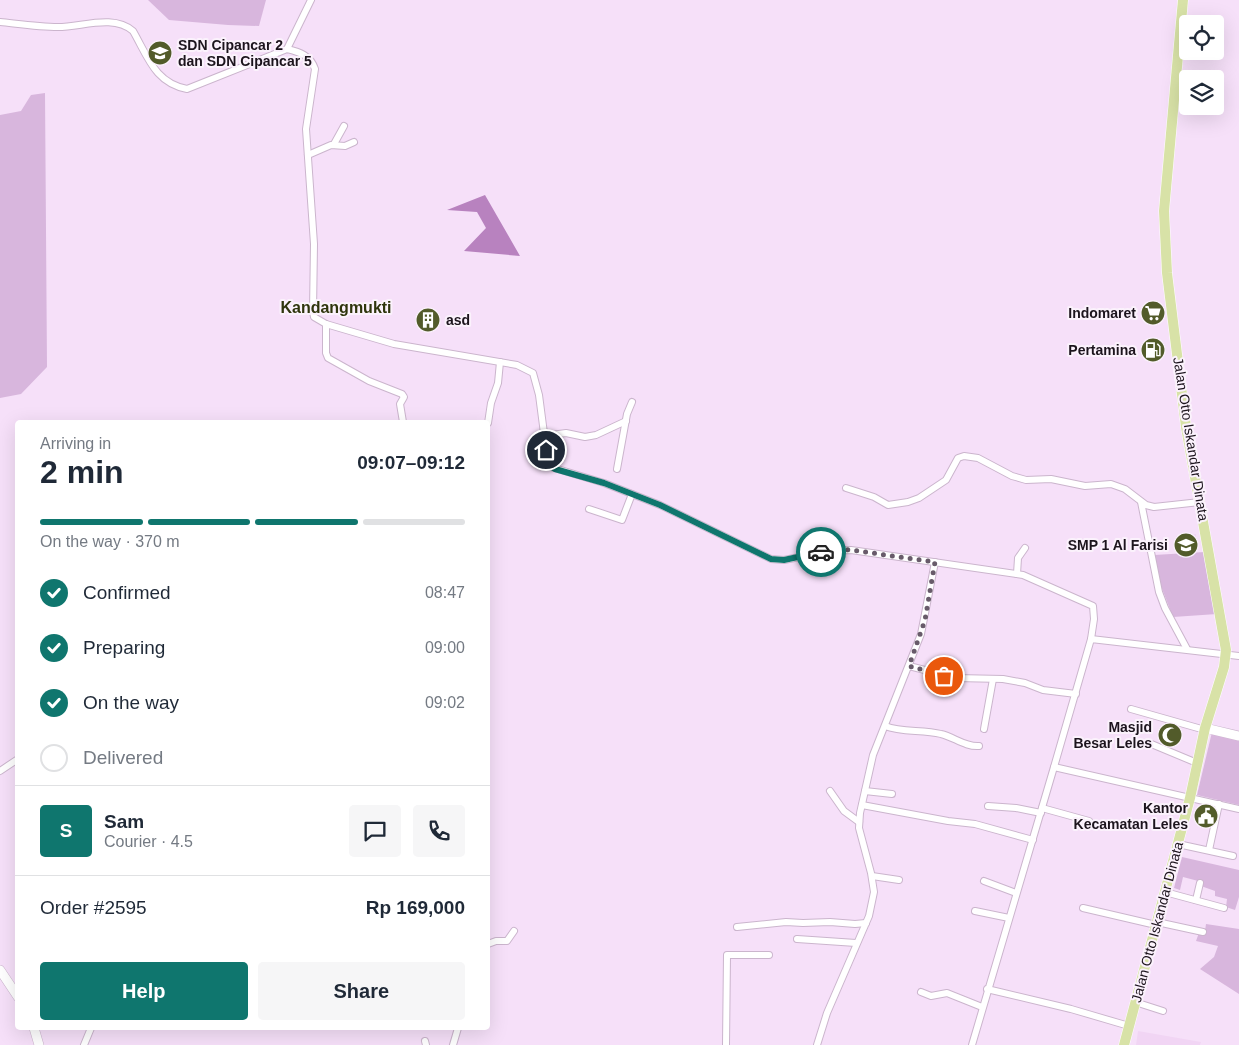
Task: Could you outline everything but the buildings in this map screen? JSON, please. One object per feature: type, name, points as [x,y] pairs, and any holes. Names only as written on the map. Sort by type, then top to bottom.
[{"type":"main road","name":"Jalan Otto Iskandar Dinata","points":[[1124,1045],[1190,798],[1205,729],[1226,654],[1186,427],[1167,273],[1164,211],[1183,0]]},
{"type":"street","points":[[287,49],[312,0]]},
{"type":"street","points":[[0,22],[58,27],[112,22],[128,26],[133,31],[158,74],[171,84],[187,89],[287,49],[298,52],[313,62],[315,69],[306,129],[314,244],[314,317],[326,324],[394,344],[517,365],[533,373],[539,395],[548,464],[551,467],[604,483],[632,494],[679,514],[771,559],[784,560],[842,549],[935,562],[1017,574],[1033,579],[1093,606],[1094,619],[1091,639],[1076,694],[987,989],[972,1045]]},
{"type":"street","points":[[1175,83],[1179,83]]},
{"type":"street","points":[[334,144],[344,126]]},
{"type":"street","points":[[308,155],[334,144],[345,146],[354,142]]},
{"type":"street","points":[[326,324],[326,353],[328,358],[369,381],[402,394],[404,397],[400,404],[403,420]]},
{"type":"street","points":[[488,420],[491,403],[498,383],[500,362]]},
{"type":"street","points":[[617,469],[626,421],[632,402]]},
{"type":"street","points":[[544,436],[566,433],[585,437],[596,435],[626,421]]},
{"type":"street","points":[[846,488],[888,505],[908,502],[919,498],[946,480],[958,458],[964,456],[978,458],[1012,476],[1026,480],[1051,479],[1085,486],[1111,484],[1125,489],[1146,506],[1154,507],[1200,502]]},
{"type":"street","points":[[589,509],[622,520],[632,494]]},
{"type":"street","points":[[1141,502],[1159,592],[1167,613],[1187,650]]},
{"type":"street","points":[[1017,574],[1018,558],[1025,548]]},
{"type":"street","points":[[817,1045],[827,1013],[872,909],[874,897],[872,876],[860,833],[859,822],[864,790],[873,755],[909,666],[925,620],[935,562]]},
{"type":"street","points":[[1091,639],[1239,656]]},
{"type":"street","points":[[909,666],[956,678],[993,679],[1025,683],[1043,690],[1076,694]]},
{"type":"street","points":[[984,729],[993,679]]},
{"type":"street","points":[[1130,709],[1239,736]]},
{"type":"street","points":[[885,726],[914,732],[938,733],[968,745],[979,746]]},
{"type":"street","points":[[1149,743],[1198,763]]},
{"type":"street","points":[[0,771],[15,761]]},
{"type":"street","points":[[1054,767],[1239,809]]},
{"type":"street","points":[[864,790],[892,794]]},
{"type":"street","points":[[830,791],[844,810],[859,822]]},
{"type":"street","points":[[1208,850],[1219,804]]},
{"type":"street","points":[[862,805],[948,821],[975,824],[1033,840]]},
{"type":"street","points":[[988,806],[1042,811],[1089,820]]},
{"type":"street","points":[[1178,844],[1233,856]]},
{"type":"street","points":[[872,876],[899,880]]},
{"type":"street","points":[[984,881],[1016,893]]},
{"type":"street","points":[[1196,900],[1200,883]]},
{"type":"street","points":[[1165,892],[1224,908]]},
{"type":"street","points":[[1083,908],[1203,932]]},
{"type":"street","points":[[975,911],[1009,918]]},
{"type":"street","points":[[737,927],[786,922],[866,923]]},
{"type":"street","points":[[490,943],[507,941],[514,932]]},
{"type":"street","points":[[797,939],[856,943]]},
{"type":"street","points":[[726,1045],[727,955],[770,955]]},
{"type":"street","points":[[0,970],[15,993]]},
{"type":"street","points":[[987,989],[1071,1008],[1129,1026]]},
{"type":"street","points":[[921,992],[930,996],[948,993],[982,1007]]},
{"type":"street","points":[[1135,1002],[1163,1011]]},
{"type":"street","points":[[35,1030],[39,1045]]},
{"type":"street","points":[[84,1045],[90,1030]]},
{"type":"street","points":[[453,1045],[457,1030]]},
{"type":"shaded area","points":[[148,0],[266,0],[259,26],[169,20]]},
{"type":"shaded area","name":"SDN Cipancar 2 dan SDN Cipancar 5","points":[[160,43],[173,57],[169,61],[162,54],[157,58],[151,52]]},
{"type":"shaded area","points":[[45,93],[47,367],[21,394],[0,398],[0,115],[21,111],[31,95]]},
{"type":"shaded area","points":[[485,195],[520,256],[464,251],[486,228],[477,212],[447,210]]},
{"type":"shaded area","name":"SMP 1 Al Farisi","points":[[1196,534],[1196,540],[1190,541],[1194,553],[1177,555],[1176,547],[1182,546],[1182,543],[1177,543],[1176,536]]},
{"type":"shaded area","points":[[1205,552],[1217,614],[1173,617],[1161,586],[1154,555]]},
{"type":"shaded area","points":[[1212,732],[1239,739],[1239,805],[1197,795]]},
{"type":"shaded area","points":[[1182,857],[1239,870],[1239,897],[1235,910],[1226,907],[1227,899],[1215,896],[1215,891],[1201,886],[1202,882],[1183,877],[1180,890],[1174,888]]},
{"type":"shaded area","points":[[1206,924],[1239,929],[1239,994],[1200,969],[1214,957],[1218,946],[1196,941],[1200,930],[1205,931]]},
{"type":"shaded area","points":[[1138,1031],[1201,1042],[1200,1045],[1136,1045]]},
{"type":"way so far","points":[[821,552],[842,549],[935,562],[925,620],[909,666],[944,676]]},
{"type":"place","name":"SDN Cipancar 2 dan SDN Cipancar 5","points":[[160,53]]},
{"type":"place","name":"Indomaret","points":[[1153,313]]},
{"type":"place","name":"asd","points":[[428,320]]},
{"type":"place","name":"Pertamina","points":[[1153,350]]},
{"type":"place","name":"SMP 1 Al Farisi","points":[[1186,545]]},
{"type":"place","name":"Masjid Besar Leles","points":[[1170,735]]},
{"type":"place","name":"Kantor Kecamatan Leles","points":[[1206,816]]},
{"type":"district","name":"Kandangmukti","points":[[336,307]]},
{"type":"route","points":[[546,450],[548,464],[555,469],[604,483],[660,505],[764,557],[784,560],[821,552]]}]
